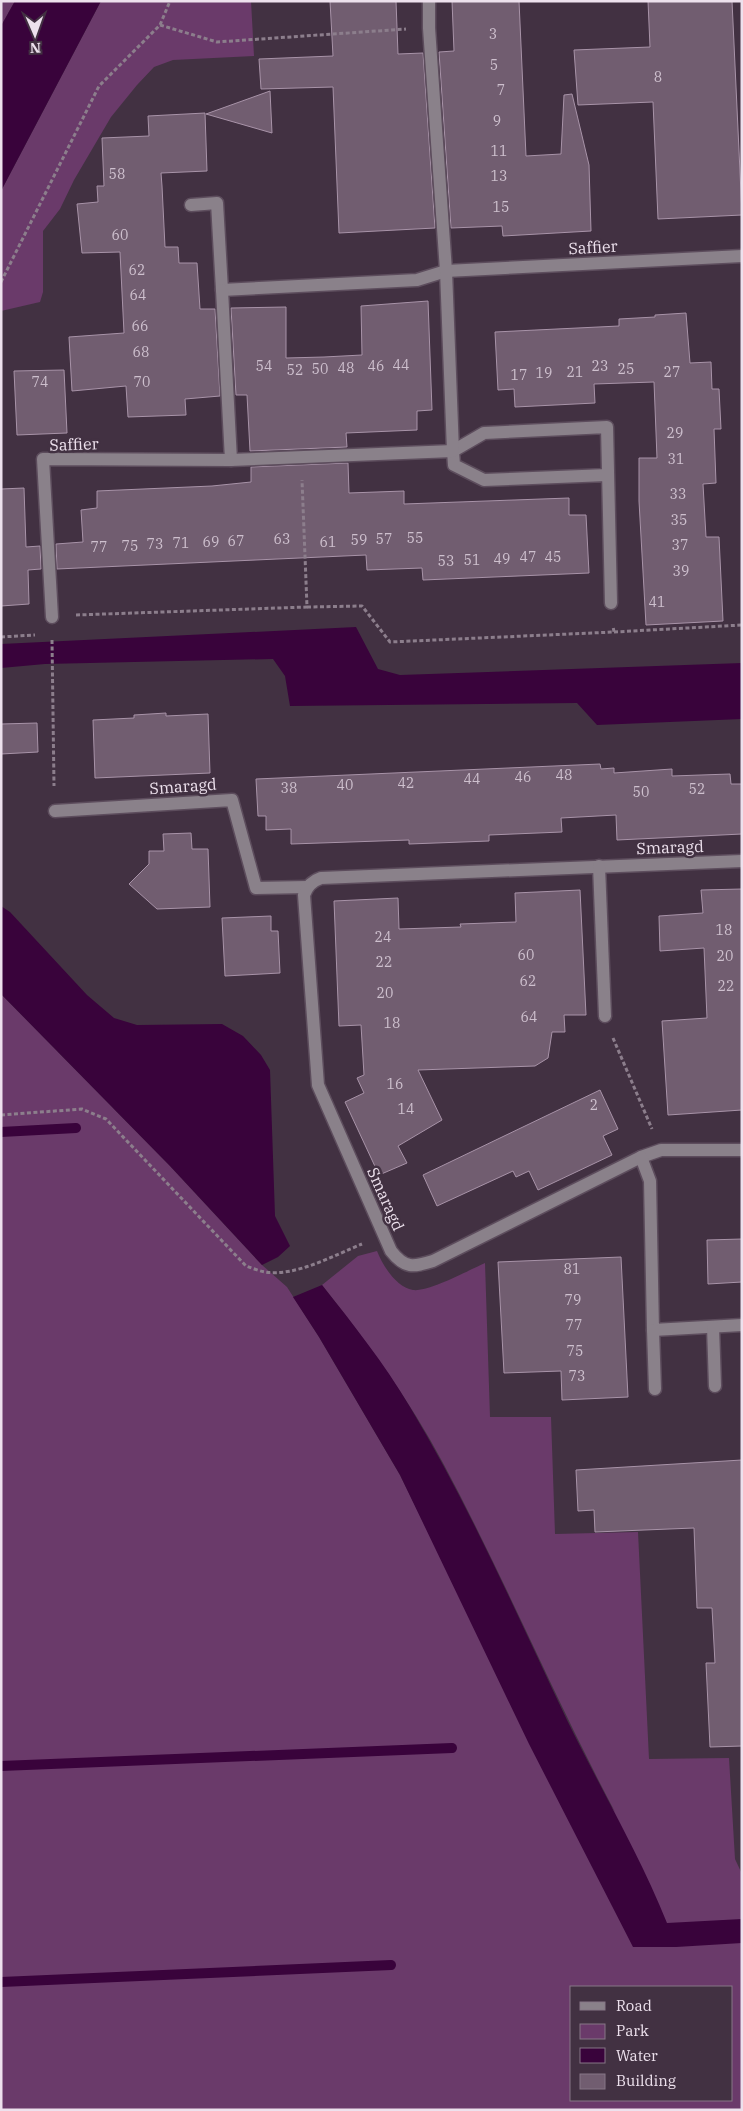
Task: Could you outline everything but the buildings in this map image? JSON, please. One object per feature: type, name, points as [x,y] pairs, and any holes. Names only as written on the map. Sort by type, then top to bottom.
[{"type":"street","points":[[429,1],[429,28],[446,271],[454,465],[484,480],[607,475]]},
{"type":"street","points":[[191,205],[217,203],[231,460]]},
{"type":"street","name":"Saffier","points":[[222,290],[417,280],[446,271],[742,256]]},
{"type":"street","name":"Saffier","points":[[52,617],[43,459],[231,460],[453,451],[484,433],[607,426],[611,603]]},
{"type":"street","name":"Smaragd","points":[[54,811],[232,800],[256,888],[307,887]]},
{"type":"street","name":"Smaragd","points":[[742,861],[321,878],[307,887],[304,895],[318,1085],[391,1251],[400,1262],[414,1267],[433,1261],[642,1157],[661,1150],[742,1150]]},
{"type":"street","points":[[599,866],[605,1016]]},
{"type":"street","points":[[642,1157],[650,1181],[655,1389]]},
{"type":"street","points":[[653,1330],[742,1325]]},
{"type":"street","points":[[713,1327],[715,1386]]},
{"type":"path","points":[[1,282],[99,86],[160,25],[170,1]]},
{"type":"path","points":[[160,25],[217,42],[429,28]]},
{"type":"path","points":[[301,456],[307,607]]},
{"type":"path","points":[[611,603],[614,632]]},
{"type":"path","points":[[1,637],[34,636],[52,617],[362,606],[390,642],[742,625]]},
{"type":"path","points":[[52,617],[54,811]]},
{"type":"path","points":[[605,1016],[615,1045],[661,1150]]},
{"type":"path","points":[[1,1115],[82,1109],[106,1119],[246,1266],[266,1272],[288,1271],[317,1263],[384,1235]]},
{"type":"green space","points":[[1,1],[15,1],[1,26]]},
{"type":"green space","points":[[101,1],[251,1],[254,56],[173,60],[154,67],[111,117],[74,180],[60,209],[43,231],[43,292],[40,302],[1,311],[1,191]]},
{"type":"green space","points":[[1,994],[170,1166],[262,1265],[287,1287],[319,1337],[400,1475],[463,1603],[615,1812],[487,1549],[430,1439],[386,1371],[322,1285],[358,1256],[377,1251],[391,1275],[401,1285],[413,1290],[429,1288],[485,1263],[490,1417],[551,1417],[555,1534],[638,1532],[649,1759],[729,1758],[735,1859],[742,1874],[742,2110],[1,2110]]},
{"type":"water","points":[[15,1],[101,1],[1,191],[1,26]]},
{"type":"water","points":[[356,627],[378,669],[400,675],[742,663],[742,719],[597,725],[577,703],[290,706],[285,676],[273,659],[45,664],[1,668],[1,644]]},
{"type":"water","points":[[1,906],[10,912],[87,995],[114,1018],[137,1025],[222,1024],[243,1036],[261,1055],[270,1070],[275,1216],[290,1246],[278,1257],[262,1265],[170,1166],[1,994]]},
{"type":"water","points":[[322,1285],[390,1375],[453,1483],[567,1720],[632,1846],[667,1923],[742,1919],[742,1943],[676,1947],[633,1947],[529,1744],[400,1475],[319,1337],[293,1297]]},
{"type":"waterway","points":[[1,1132],[76,1128]]},
{"type":"waterway","points":[[1,1766],[452,1748]]},
{"type":"waterway","points":[[1,1982],[391,1965]]}]
